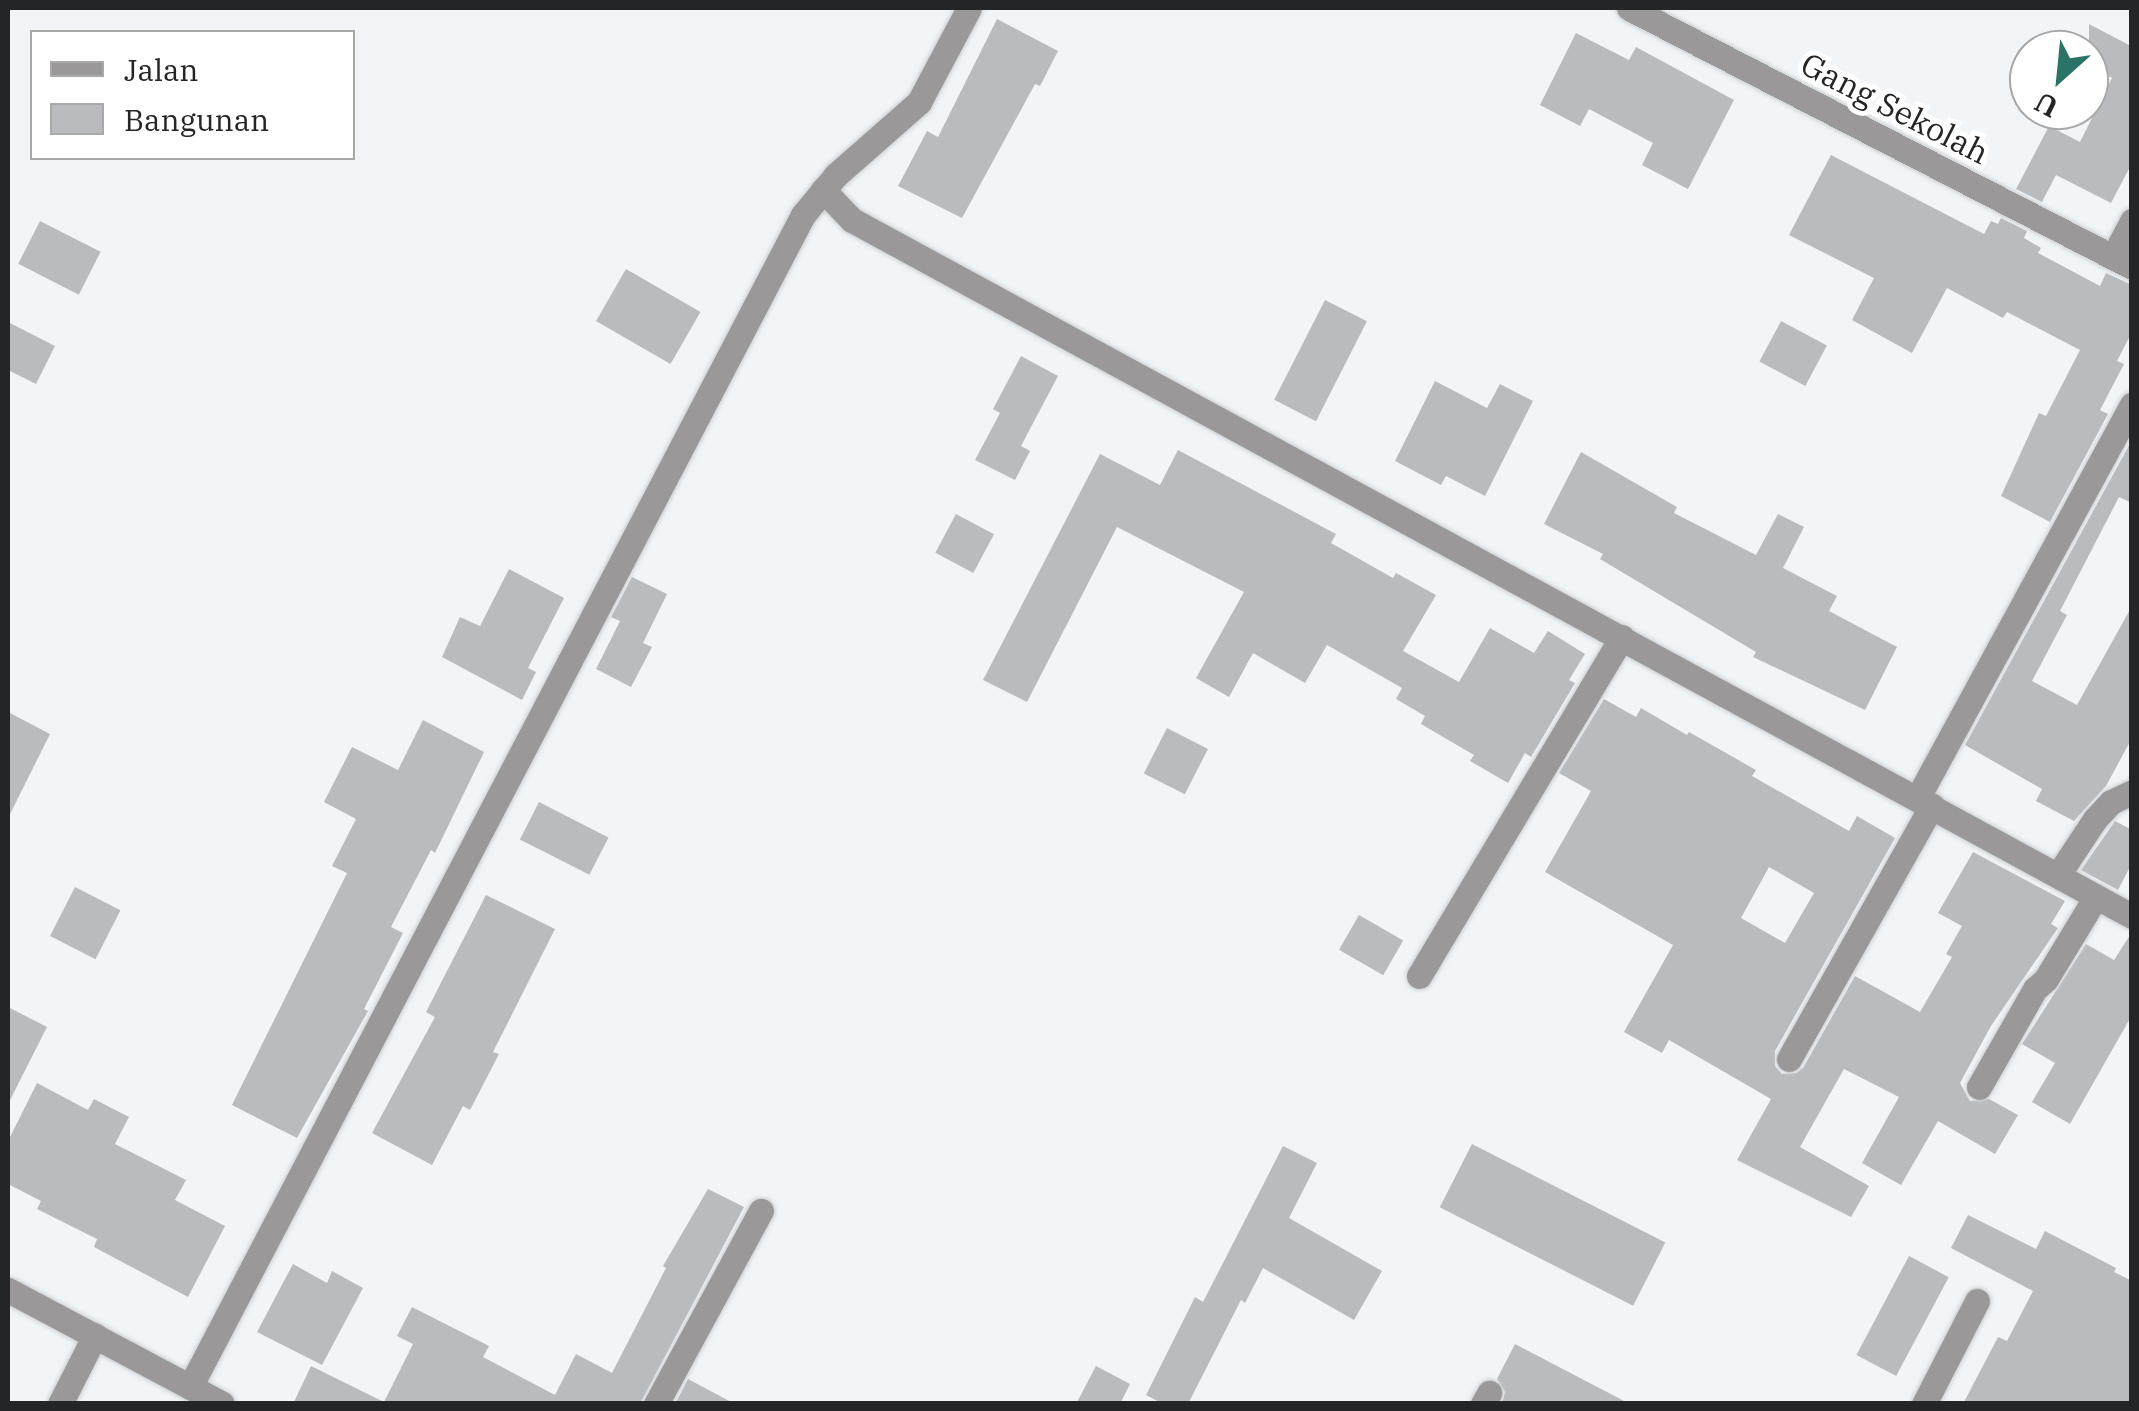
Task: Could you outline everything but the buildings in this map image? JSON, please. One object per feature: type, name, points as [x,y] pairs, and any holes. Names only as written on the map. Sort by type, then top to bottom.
[{"type":"street","points":[[190,1387],[785,250],[823,190],[919,102],[969,8]]},
{"type":"street","name":"Gang Sekolah","points":[[1629,8],[2122,262]]},
{"type":"street","points":[[823,190],[852,220],[2132,916]]},
{"type":"street","points":[[2122,262],[2132,221]]},
{"type":"street","points":[[1789,1060],[2132,405]]},
{"type":"street","points":[[1419,976],[1622,637]]},
{"type":"street","points":[[2058,875],[2095,819],[2112,802],[2132,792]]},
{"type":"street","points":[[1979,1088],[2026,1002],[2095,898]]},
{"type":"street","points":[[656,1404],[761,1212]]},
{"type":"street","points":[[8,1290],[222,1404]]},
{"type":"street","points":[[1924,1404],[1977,1301]]},
{"type":"street","points":[[60,1404],[95,1336]]}]
